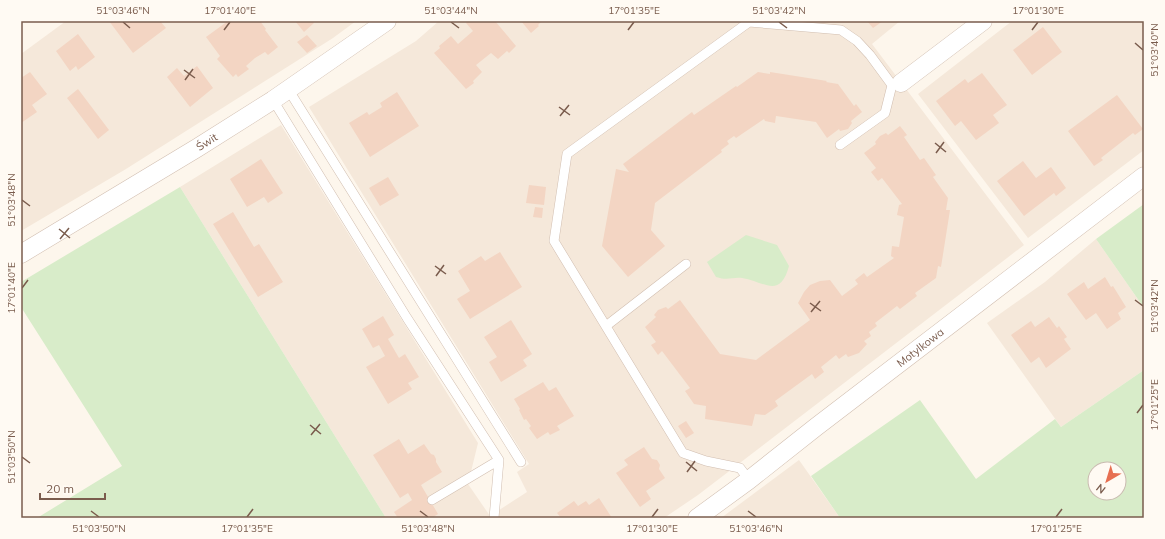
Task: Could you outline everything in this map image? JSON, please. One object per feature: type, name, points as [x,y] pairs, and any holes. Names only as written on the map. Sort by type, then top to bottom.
[{"type":"street","name":"Świt","points":[[21,254],[197,148],[273,100],[387,21]]},
{"type":"street","points":[[897,84],[983,21]]},
{"type":"street","name":"Motylkowa","points":[[697,518],[749,480],[1144,176]]},
{"type":"lane","points":[[749,480],[740,468],[706,461],[683,453],[554,241],[567,154],[749,22],[841,30],[857,41],[897,84],[885,113],[840,145]]},
{"type":"lane","points":[[288,89],[520,462]]},
{"type":"lane","points":[[273,100],[407,318],[499,460],[494,518]]},
{"type":"lane","points":[[606,326],[686,264]]},
{"type":"lane","points":[[432,500],[499,460]]},
{"type":"shaded area","points":[[66,21],[356,21],[333,38],[126,169],[21,231],[21,54]]},
{"type":"shaded area","points":[[439,21],[900,21],[872,44],[1024,245],[698,495],[664,518],[386,518],[180,187],[281,125],[478,443],[468,484],[490,516],[527,492],[517,472],[529,464],[309,107],[416,41]]},
{"type":"shaded area","points":[[1012,21],[1144,21],[1144,150],[1028,238],[918,94]]},
{"type":"shaded area","points":[[1096,239],[1144,308],[1144,370],[1061,427],[987,323],[1045,282]]},
{"type":"shaded area","points":[[799,460],[840,518],[721,518]]},
{"type":"green space","points":[[180,187],[386,518],[37,518],[122,466],[21,307],[21,282]]},
{"type":"green space","points":[[1144,204],[1144,308],[1096,239]]},
{"type":"green space","points":[[746,235],[777,245],[789,266],[781,282],[771,286],[742,278],[724,279],[716,277],[707,262]]},
{"type":"green space","points":[[1144,370],[1144,518],[840,518],[811,476],[920,400],[976,479],[1055,419],[1061,427]]},
{"type":"building","points":[[109,21],[160,21],[166,28],[133,53]]},
{"type":"building","points":[[228,21],[260,21],[278,47],[268,55],[265,52],[255,58],[246,66],[249,69],[238,77],[236,74],[233,77],[217,59],[220,56],[206,37]]},
{"type":"building","points":[[295,21],[312,21],[314,23],[304,32]]},
{"type":"building","points":[[468,21],[495,21],[516,46],[509,53],[507,51],[498,59],[491,53],[476,65],[482,72],[473,81],[474,83],[466,89],[434,53],[440,48],[439,46],[451,36],[458,44],[473,31],[466,23]]},
{"type":"building","points":[[521,21],[542,21],[531,33]]},
{"type":"building","points":[[867,21],[883,21],[873,28]]},
{"type":"building","points":[[1043,27],[1062,52],[1032,75],[1013,50]]},
{"type":"building","points":[[78,34],[95,57],[78,70],[76,66],[70,71],[56,51]]},
{"type":"building","points":[[307,35],[317,46],[307,53],[297,42]]},
{"type":"building","points":[[197,66],[213,88],[190,107],[167,77],[177,68],[184,76]]},
{"type":"building","points":[[30,72],[47,94],[32,105],[37,112],[21,123],[21,78]]},
{"type":"building","points":[[758,72],[770,74],[770,72],[838,84],[854,106],[856,104],[862,112],[851,121],[852,123],[848,129],[840,131],[839,129],[827,138],[816,122],[776,116],[775,123],[765,121],[764,119],[736,138],[734,136],[727,141],[729,144],[721,150],[722,152],[655,203],[651,230],[665,246],[628,277],[602,246],[616,169],[629,172],[623,164],[692,112],[694,115]]},
{"type":"building","points":[[982,73],[1007,105],[993,115],[999,123],[976,140],[961,121],[955,126],[936,101],[965,79],[968,83]]},
{"type":"building","points":[[78,89],[109,130],[98,139],[67,98]]},
{"type":"building","points":[[397,92],[419,126],[370,157],[349,123],[367,112],[369,115],[382,107],[380,103]]},
{"type":"building","points":[[1117,95],[1143,129],[1135,135],[1133,133],[1101,158],[1103,160],[1094,166],[1068,131]]},
{"type":"building","points":[[900,126],[907,135],[904,137],[920,160],[924,158],[936,175],[933,177],[948,198],[946,210],[950,210],[941,267],[938,266],[936,278],[915,293],[917,296],[900,309],[897,306],[875,323],[877,326],[869,332],[871,336],[864,341],[867,344],[859,353],[848,357],[846,354],[839,359],[836,355],[821,367],[824,372],[815,379],[812,374],[775,401],[778,406],[765,415],[755,414],[752,426],[705,419],[706,406],[694,404],[685,391],[690,388],[662,351],[658,355],[651,345],[656,342],[645,327],[656,317],[654,315],[658,310],[666,307],[668,309],[680,300],[720,354],[756,360],[810,320],[798,303],[810,285],[820,281],[830,280],[842,296],[858,284],[855,280],[864,273],[867,277],[894,258],[891,256],[892,246],[899,247],[904,217],[897,215],[899,205],[902,204],[882,178],[878,181],[871,172],[876,168],[864,153],[876,144],[875,142],[880,136],[886,133],[888,135]]},
{"type":"building","points":[[261,159],[283,193],[268,203],[264,197],[247,207],[230,179]]},
{"type":"building","points":[[1023,161],[1036,178],[1051,167],[1066,188],[1056,196],[1054,193],[1024,216],[997,181]]},
{"type":"building","points":[[388,177],[399,195],[380,206],[369,188]]},
{"type":"building","points":[[529,185],[546,187],[544,205],[526,203]]},
{"type":"building","points":[[535,207],[543,208],[542,218],[533,217]]},
{"type":"building","points":[[233,212],[254,247],[259,244],[283,282],[258,297],[213,224]]},
{"type":"building","points":[[500,252],[522,287],[470,319],[457,299],[470,291],[458,271],[481,256],[485,261]]},
{"type":"building","points":[[1105,277],[1111,287],[1113,286],[1126,307],[1118,313],[1121,319],[1107,329],[1096,313],[1086,320],[1067,294],[1084,282],[1088,289]]},
{"type":"building","points":[[383,316],[394,335],[388,339],[399,358],[405,354],[419,377],[408,383],[412,389],[388,404],[366,367],[385,356],[379,345],[373,348],[362,329]]},
{"type":"building","points":[[1049,317],[1057,328],[1059,326],[1067,337],[1064,339],[1071,349],[1046,368],[1039,357],[1031,363],[1011,335],[1031,321],[1035,327]]},
{"type":"building","points":[[511,320],[532,354],[523,360],[527,366],[501,382],[489,362],[497,357],[484,337]]},
{"type":"building","points":[[543,382],[549,391],[556,387],[574,416],[557,426],[560,430],[550,435],[548,432],[537,439],[529,428],[531,426],[526,419],[524,420],[514,399]]},
{"type":"building","points":[[686,421],[694,433],[686,438],[678,426]]},
{"type":"building","points":[[399,439],[408,454],[424,444],[431,454],[434,455],[442,472],[421,485],[438,514],[432,518],[398,518],[394,512],[412,500],[408,493],[400,498],[373,455]]},
{"type":"building","points":[[644,447],[652,459],[657,460],[660,465],[659,469],[665,478],[646,491],[651,499],[640,507],[616,473],[628,465],[624,460]]},
{"type":"building","points":[[599,498],[612,518],[561,518],[557,513],[574,501],[578,506],[586,501],[589,505]]}]
